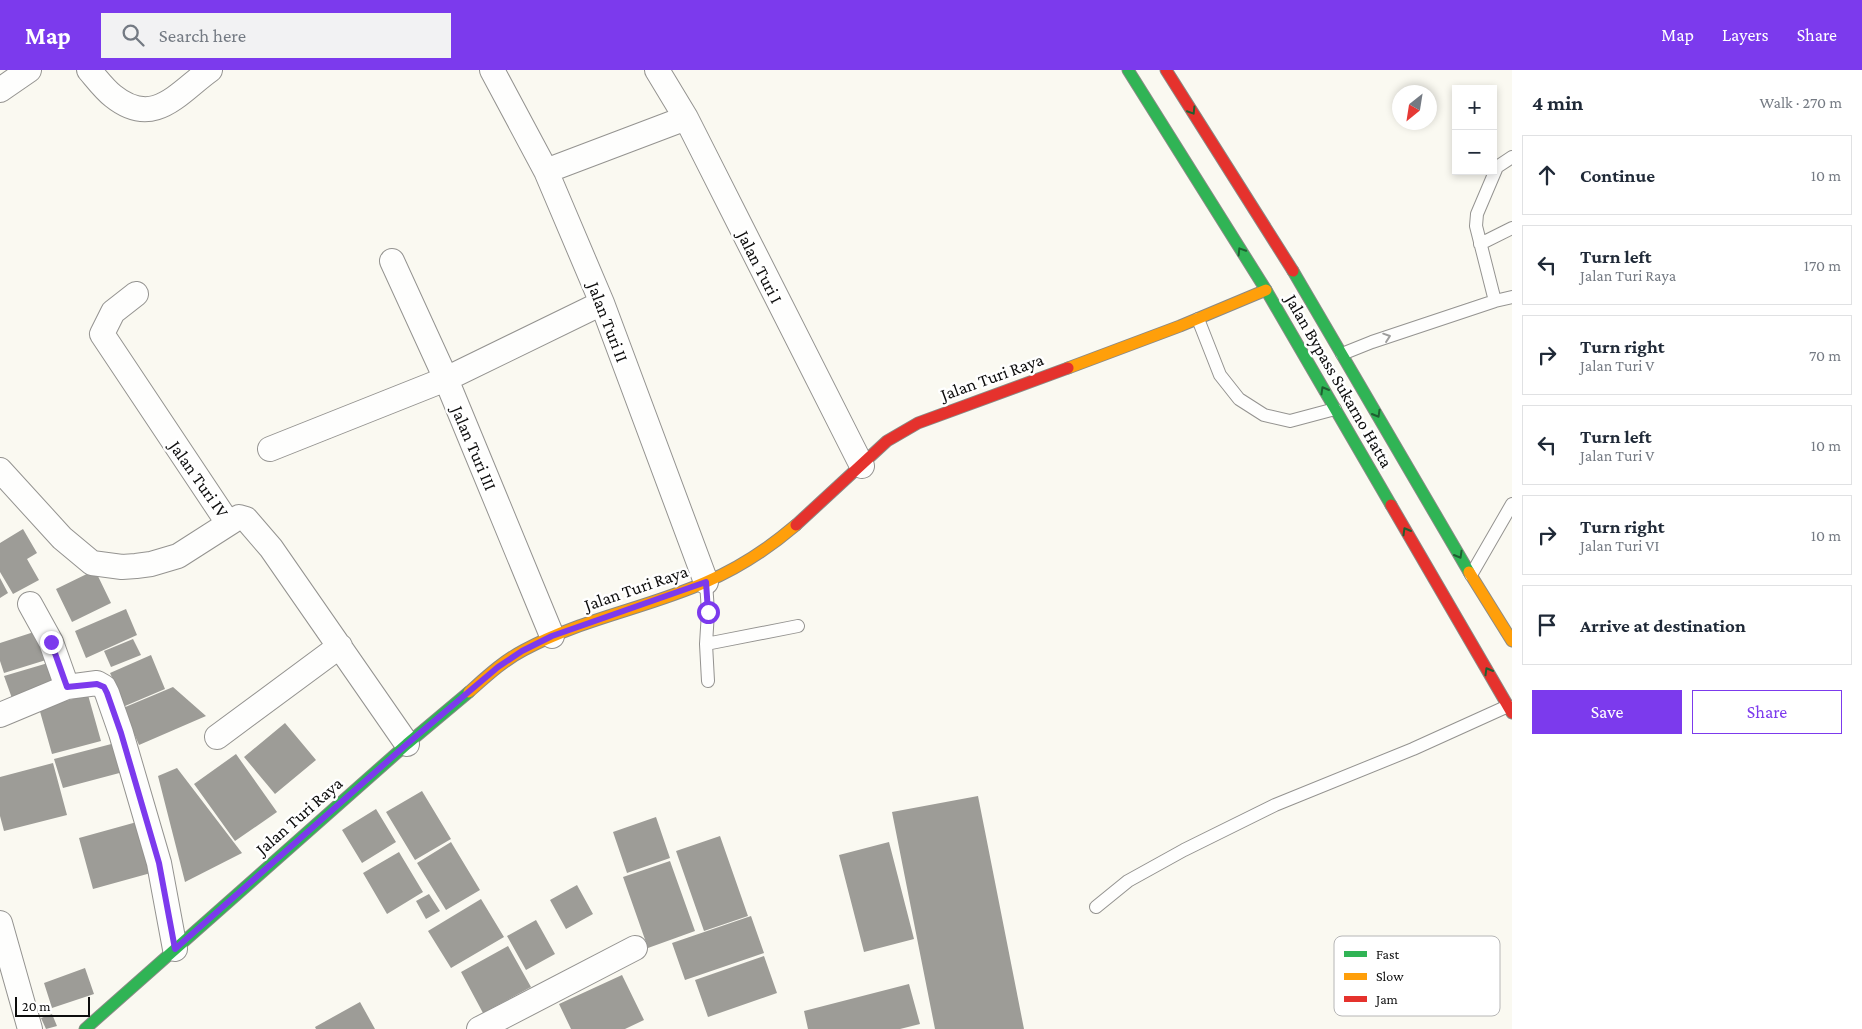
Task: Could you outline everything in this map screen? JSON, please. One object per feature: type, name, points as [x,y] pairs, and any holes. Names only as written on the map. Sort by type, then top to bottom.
[{"type":"main road","name":"Jalan Bypass Sukarno Hatta","points":[[1128,70],[1266,290],[1510,710]]},
{"type":"main road","name":"Jalan Bypass Sukarno Hatta","points":[[1166,70],[1287,261],[1471,575],[1512,641]]},
{"type":"main road","name":"Jalan Turi Raya","points":[[85,1029],[407,744],[498,667],[522,651],[552,636],[706,582],[747,561],[772,545],[802,520],[887,441],[918,423],[1198,319],[1266,290]]},
{"type":"street","points":[[0,90],[29,70]]},
{"type":"street","points":[[89,70],[113,96],[131,106],[143,110],[152,110],[169,102],[210,70]]},
{"type":"street","name":"Jalan Turi II","points":[[492,70],[546,171],[602,303],[706,582]]},
{"type":"street","name":"Jalan Turi I","points":[[657,70],[686,118],[862,466]]},
{"type":"street","points":[[546,171],[686,118]]},
{"type":"street","name":"Jalan Turi III","points":[[392,261],[446,379],[552,636]]},
{"type":"street","name":"Jalan Turi IV","points":[[136,294],[113,312],[102,334],[228,523],[239,517],[246,519],[271,548],[407,744]]},
{"type":"street","points":[[270,449],[446,379],[602,303]]},
{"type":"street","points":[[0,470],[62,538],[92,563],[122,567],[152,564],[178,556],[228,523]]},
{"type":"street","points":[[30,604],[51,642],[67,687]]},
{"type":"street","points":[[217,737],[340,646]]},
{"type":"street","points":[[0,716],[67,687],[97,684],[104,687],[121,733],[159,863],[175,949]]},
{"type":"street","points":[[0,923],[30,1029]]},
{"type":"street","points":[[478,1029],[635,948]]},
{"type":"lane","points":[[1495,300],[1476,226],[1477,214],[1497,167],[1512,157]]},
{"type":"lane","points":[[1480,244],[1512,228]]},
{"type":"lane","points":[[1342,354],[1495,300],[1512,297]]},
{"type":"lane","points":[[1198,319],[1220,375],[1239,399],[1264,415],[1290,422],[1335,409]]},
{"type":"lane","points":[[1471,575],[1512,504]]},
{"type":"lane","points":[[706,582],[708,681]]},
{"type":"lane","points":[[706,644],[798,626]]},
{"type":"lane","points":[[1096,907],[1128,881],[1184,850],[1275,805],[1510,710]]},
{"type":"building","points":[[23,529],[37,553],[27,559],[39,580],[13,594],[0,572],[0,543]]},
{"type":"building","points":[[95,570],[111,603],[72,622],[56,589]]},
{"type":"building","points":[[0,578],[8,593],[0,598]]},
{"type":"building","points":[[126,609],[137,635],[86,658],[75,631]]},
{"type":"building","points":[[37,631],[46,660],[4,673],[0,661],[0,643]]},
{"type":"building","points":[[133,639],[141,655],[111,667],[104,651]]},
{"type":"building","points":[[151,655],[165,689],[125,706],[110,673]]},
{"type":"building","points":[[48,663],[56,688],[13,701],[4,676]]},
{"type":"building","points":[[173,687],[206,716],[139,745],[123,708]]},
{"type":"building","points":[[88,695],[101,741],[52,754],[39,708]]},
{"type":"building","points":[[285,723],[316,760],[275,794],[244,757]]},
{"type":"building","points":[[119,742],[127,771],[63,788],[54,759]]},
{"type":"building","points":[[236,754],[277,812],[235,841],[194,784]]},
{"type":"building","points":[[53,763],[67,815],[4,831],[0,816],[0,777]]},
{"type":"building","points":[[177,768],[242,853],[185,882],[158,776]]},
{"type":"building","points":[[422,791],[451,839],[415,860],[386,812]]},
{"type":"building","points":[[978,796],[1024,1029],[935,1029],[892,812]]},
{"type":"building","points":[[376,809],[396,842],[362,863],[342,830]]},
{"type":"building","points":[[656,817],[670,858],[627,873],[613,832]]},
{"type":"building","points":[[144,820],[158,871],[93,889],[79,838]]},
{"type":"building","points":[[720,836],[748,916],[704,931],[676,851]]},
{"type":"building","points":[[451,842],[480,890],[446,910],[417,863]]},
{"type":"building","points":[[889,842],[914,939],[864,952],[839,855]]},
{"type":"building","points":[[399,852],[423,892],[387,914],[363,873]]},
{"type":"building","points":[[670,861],[695,931],[648,948],[623,877]]},
{"type":"building","points":[[577,885],[593,914],[566,929],[550,900]]},
{"type":"building","points":[[429,894],[440,911],[426,919],[416,901]]},
{"type":"building","points":[[481,899],[504,937],[451,968],[428,931]]},
{"type":"building","points":[[751,916],[764,953],[685,980],[672,943]]},
{"type":"building","points":[[536,920],[555,954],[526,970],[507,936]]},
{"type":"building","points":[[508,946],[531,987],[483,1013],[461,972]]},
{"type":"building","points":[[764,956],[777,993],[708,1017],[695,980]]},
{"type":"building","points":[[85,968],[94,994],[52,1008],[44,983]]},
{"type":"building","points":[[622,975],[644,1020],[625,1029],[571,1029],[559,1004]]},
{"type":"building","points":[[909,984],[920,1024],[900,1029],[808,1029],[804,1011]]},
{"type":"building","points":[[360,1002],[375,1029],[316,1029],[315,1027]]},
{"type":"building","points":[[52,1014],[57,1026],[46,1029],[41,1018]]},
{"type":"traffic: fast","points":[[1128,70],[1266,290],[1391,505]]},
{"type":"traffic: fast","points":[[1293,271],[1469,572]]},
{"type":"traffic: fast","points":[[85,1029],[407,744],[469,692]]},
{"type":"traffic: slow","points":[[1068,368],[1180,326],[1266,290]]},
{"type":"traffic: slow","points":[[469,692],[516,654],[568,630],[684,591],[718,576],[753,557],[796,525]]},
{"type":"traffic: slow","points":[[1469,572],[1512,641]]},
{"type":"traffic: jam","points":[[1166,70],[1293,271]]},
{"type":"traffic: jam","points":[[796,525],[887,441],[918,423],[1068,368]]},
{"type":"traffic: jam","points":[[1391,505],[1512,713]]},
{"type":"route","points":[[51,642],[67,687],[97,684],[104,687],[107,693],[121,733],[159,863],[175,949],[407,744],[489,674],[522,651],[552,636],[706,582],[708,612]]}]
